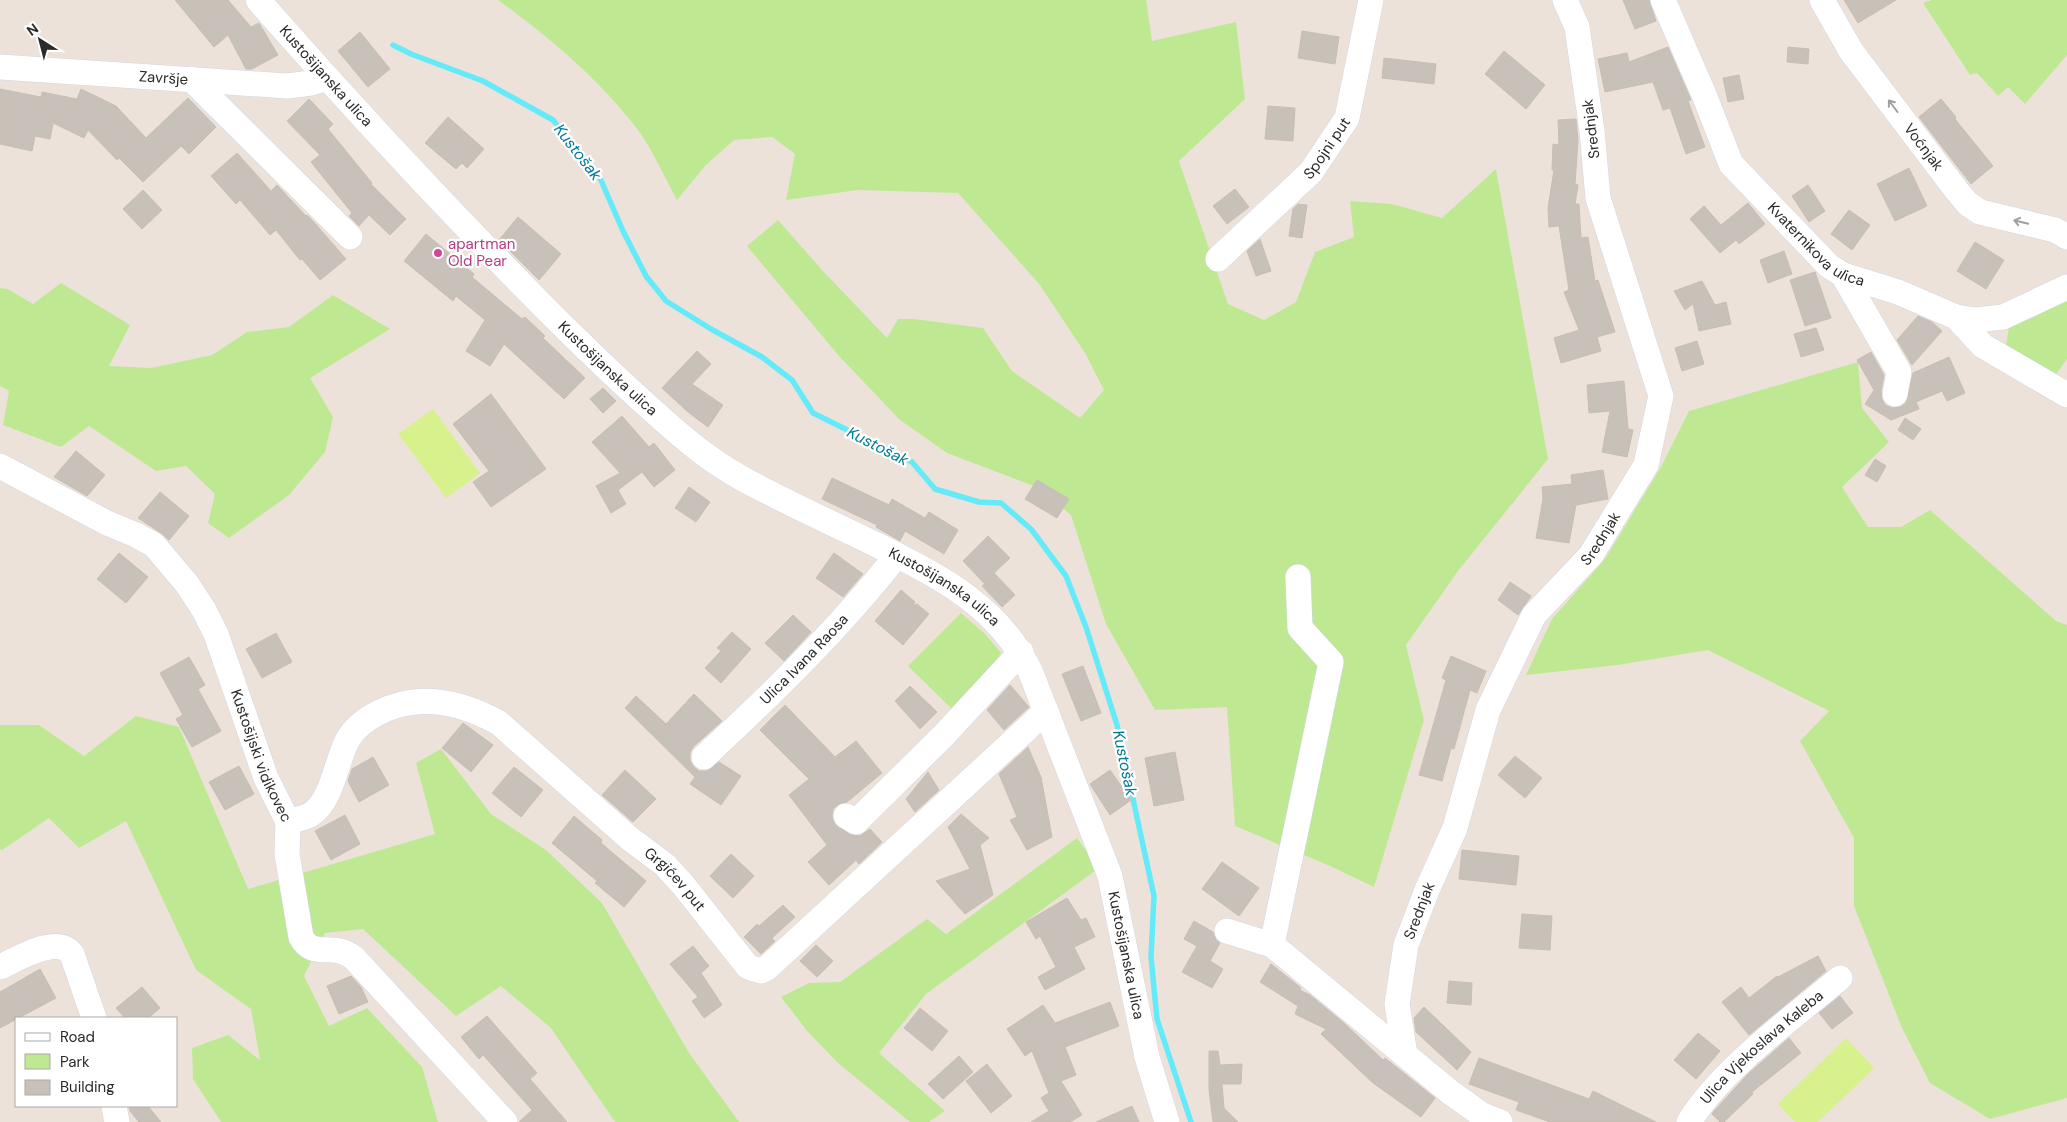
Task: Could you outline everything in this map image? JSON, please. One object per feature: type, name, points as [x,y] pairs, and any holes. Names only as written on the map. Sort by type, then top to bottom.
[{"type":"street","name":"Kustošijanska ulica","points":[[258,0],[327,78],[463,225],[601,365],[692,446],[711,460],[745,480],[933,573],[977,603],[1006,631],[1031,673],[1110,876],[1147,1057],[1167,1122]]},
{"type":"street","name":"Spojni put","points":[[1218,259],[1311,172],[1347,118],[1371,0]]},
{"type":"street","name":"Srednjak","points":[[1405,1055],[1397,1004],[1406,945],[1454,828],[1488,710],[1534,615],[1591,555],[1646,465],[1661,396],[1598,198],[1592,131],[1577,27],[1565,0]]},
{"type":"street","name":"Kvaternikova ulica","points":[[1664,0],[1731,164],[1829,266],[1843,275],[1898,292],[1956,317],[1984,346],[2067,395]]},
{"type":"street","name":"Voćnjak","points":[[1822,0],[1851,51],[1968,204],[1990,216],[2055,230],[2067,237]]},
{"type":"street","name":"Završje","points":[[0,67],[287,86],[311,83],[327,78]]},
{"type":"street","points":[[191,79],[350,237]]},
{"type":"street","points":[[1843,275],[1899,372],[1895,394]]},
{"type":"street","points":[[1956,317],[1976,320],[2003,317],[2067,287]]},
{"type":"street","name":"Kustošijski vidikovec","points":[[0,466],[106,523],[144,539],[154,545],[170,563],[204,610],[216,634],[266,778],[288,822],[287,854],[301,937],[305,945],[313,949],[338,949],[354,958],[505,1122]]},
{"type":"street","name":"Ulica Ivana Raosa","points":[[704,756],[742,722],[837,625],[897,555]]},
{"type":"street","points":[[1272,945],[1330,662],[1300,628],[1298,578]]},
{"type":"street","points":[[846,816],[856,822],[944,735],[1020,652]]},
{"type":"street","name":"Grgićev put","points":[[288,822],[309,815],[317,809],[324,800],[347,742],[353,732],[372,716],[388,708],[426,700],[462,706],[478,712],[498,724],[629,838],[665,865],[748,967],[761,971],[1046,711]]},
{"type":"street","points":[[1227,931],[1272,945],[1405,1055],[1482,1115],[1500,1122]]},
{"type":"street","points":[[0,968],[40,949],[61,946],[69,949],[94,1017]]},
{"type":"street","name":"Ulica Vjekoslava Kaleba","points":[[1689,1122],[1702,1101],[1754,1050],[1840,978]]},
{"type":"street","points":[[114,1107],[117,1122]]},
{"type":"green space","points":[[498,0],[1146,0],[1152,41],[1236,22],[1245,99],[1179,161],[1228,304],[1264,320],[1296,302],[1315,252],[1354,237],[1350,201],[1392,204],[1442,218],[1496,169],[1548,459],[1458,571],[1406,645],[1424,720],[1374,887],[1330,866],[1235,826],[1227,707],[1155,710],[1106,624],[1071,515],[1039,488],[947,453],[900,420],[839,356],[747,246],[778,220],[822,270],[887,338],[898,319],[914,319],[983,328],[1012,371],[1080,418],[1104,390],[1085,353],[1040,285],[958,193],[858,190],[786,200],[795,154],[772,137],[734,140],[706,165],[677,200],[638,130],[607,93],[554,44]]},
{"type":"green space","points":[[1932,0],[2067,0],[2067,55],[2025,104],[2008,87],[1998,96],[1977,73],[1970,75],[1923,3]]},
{"type":"green space","points":[[61,283],[130,325],[109,366],[151,368],[212,355],[247,332],[289,327],[333,295],[390,329],[310,378],[333,417],[325,452],[289,495],[229,538],[208,523],[215,494],[186,466],[156,471],[89,426],[61,447],[3,425],[9,391],[0,386],[0,288],[8,289],[33,304]]},
{"type":"green space","points":[[2067,294],[2067,359],[2054,377],[2005,352],[2010,321]]},
{"type":"green space","points":[[1858,362],[1862,408],[1889,442],[1842,487],[1868,527],[1901,527],[1930,510],[2056,621],[2067,625],[2067,1098],[1990,1119],[1930,1083],[1902,1028],[1854,906],[1854,838],[1800,741],[1829,711],[1708,650],[1618,665],[1526,675],[1552,619],[1605,559],[1661,467],[1689,411]]},
{"type":"green space","points":[[433,409],[480,473],[446,498],[398,434]]},
{"type":"green space","points":[[961,613],[985,634],[1001,653],[980,684],[953,710],[908,666]]},
{"type":"green space","points":[[136,716],[179,727],[248,889],[435,834],[416,763],[441,749],[491,814],[546,850],[602,903],[689,1053],[739,1122],[615,1122],[551,1028],[501,986],[456,1016],[363,929],[325,933],[304,976],[329,1026],[367,1008],[422,1067],[438,1122],[221,1122],[193,1079],[192,1048],[228,1035],[260,1060],[251,1009],[196,970],[126,821],[79,848],[49,818],[2,850],[0,849],[0,725],[39,725],[84,756]]},
{"type":"green space","points":[[1077,838],[1099,868],[926,994],[879,1053],[945,1111],[929,1122],[910,1122],[838,1063],[808,1032],[781,997],[809,983],[840,982],[927,919],[946,934]]},
{"type":"green space","points":[[1846,1038],[1874,1068],[1818,1122],[1795,1122],[1778,1104]]},
{"type":"building","points":[[175,0],[228,0],[251,27],[259,23],[278,55],[252,69],[246,69],[228,35],[214,47]]},
{"type":"building","points":[[1623,0],[1649,0],[1656,21],[1635,29]]},
{"type":"building","points":[[1844,0],[1896,0],[1858,23]]},
{"type":"building","points":[[1302,31],[1339,37],[1335,64],[1298,58]]},
{"type":"building","points":[[360,32],[390,69],[368,87],[338,51]]},
{"type":"building","points":[[1668,47],[1691,100],[1688,101],[1705,147],[1686,154],[1670,108],[1663,110],[1653,82],[1605,92],[1598,59],[1627,53],[1629,62]]},
{"type":"building","points":[[1788,47],[1809,49],[1808,64],[1787,62]]},
{"type":"building","points":[[1504,51],[1545,85],[1526,109],[1485,74]]},
{"type":"building","points":[[1384,58],[1436,64],[1434,84],[1382,78]]},
{"type":"building","points":[[1739,75],[1744,99],[1728,102],[1723,78]]},
{"type":"building","points":[[0,89],[41,97],[42,92],[77,99],[81,89],[116,106],[146,138],[188,98],[216,127],[189,154],[181,146],[143,182],[119,158],[117,160],[88,130],[84,138],[53,123],[50,139],[35,136],[32,151],[0,144]]},
{"type":"building","points":[[309,99],[333,124],[328,129],[371,184],[406,219],[390,235],[369,215],[359,226],[349,216],[352,213],[311,162],[320,155],[287,121]]},
{"type":"building","points":[[1941,99],[1993,166],[1971,184],[1919,117]]},
{"type":"building","points":[[1268,106],[1295,108],[1293,141],[1265,139]]},
{"type":"building","points":[[448,117],[484,149],[467,168],[462,163],[456,169],[425,143]]},
{"type":"building","points":[[1576,119],[1578,140],[1575,184],[1578,185],[1575,204],[1579,204],[1581,238],[1588,237],[1595,281],[1598,280],[1615,332],[1597,337],[1601,351],[1561,363],[1554,338],[1579,330],[1564,292],[1569,290],[1559,226],[1549,227],[1548,208],[1554,170],[1552,170],[1553,144],[1559,145],[1558,120]]},
{"type":"building","points":[[237,153],[271,191],[277,185],[313,221],[346,259],[320,280],[302,259],[300,260],[276,230],[270,235],[240,200],[236,204],[211,176]]},
{"type":"building","points":[[1909,168],[1927,206],[1895,221],[1877,184]]},
{"type":"building","points":[[1808,185],[1825,211],[1809,222],[1792,196]]},
{"type":"building","points":[[1235,189],[1249,207],[1227,224],[1213,206]]},
{"type":"building","points":[[143,190],[162,210],[142,229],[123,209]]},
{"type":"building","points":[[1748,203],[1765,224],[1739,244],[1736,240],[1720,253],[1690,219],[1704,206],[1721,225]]},
{"type":"building","points":[[1298,204],[1307,205],[1302,238],[1289,236],[1293,209]]},
{"type":"building","points":[[1849,210],[1870,225],[1852,250],[1831,234]]},
{"type":"building","points":[[518,217],[561,254],[539,280],[499,240]]},
{"type":"building","points":[[426,234],[474,274],[472,277],[522,319],[525,317],[545,336],[543,338],[585,378],[564,399],[504,344],[490,366],[466,351],[485,320],[456,296],[453,301],[404,261]]},
{"type":"building","points":[[1260,239],[1271,271],[1256,276],[1247,251]]},
{"type":"building","points":[[1975,242],[2004,260],[1986,289],[1957,271]]},
{"type":"building","points":[[1784,251],[1792,274],[1768,283],[1760,260]]},
{"type":"building","points":[[1815,272],[1831,318],[1805,326],[1790,280]]},
{"type":"building","points":[[1702,281],[1715,305],[1726,302],[1731,324],[1699,331],[1693,304],[1685,310],[1674,291]]},
{"type":"building","points":[[1918,316],[1932,322],[1942,331],[1912,365],[1897,340]]},
{"type":"building","points":[[1816,328],[1824,350],[1801,357],[1794,334]]},
{"type":"building","points":[[1697,341],[1704,364],[1682,371],[1675,348]]},
{"type":"building","points":[[697,351],[711,364],[692,384],[723,405],[708,427],[662,388]]},
{"type":"building","points":[[1871,352],[1884,375],[1881,391],[1885,405],[1892,408],[1900,407],[1906,403],[1913,373],[1949,357],[1965,393],[1947,401],[1942,391],[1916,402],[1919,409],[1891,420],[1865,404],[1874,390],[1857,360]]},
{"type":"building","points":[[1624,381],[1628,429],[1633,430],[1627,457],[1602,452],[1610,411],[1589,413],[1587,385]]},
{"type":"building","points":[[603,388],[616,401],[603,413],[590,399]]},
{"type":"building","points":[[491,394],[546,469],[491,507],[473,482],[489,471],[453,424]]},
{"type":"building","points":[[622,416],[649,447],[654,443],[675,470],[654,487],[642,472],[618,490],[626,504],[611,513],[596,486],[620,473],[592,442]]},
{"type":"building","points":[[1905,418],[1921,429],[1913,440],[1898,430]]},
{"type":"building","points":[[76,451],[105,475],[87,496],[54,477]]},
{"type":"building","points":[[1875,459],[1886,466],[1877,482],[1865,475]]},
{"type":"building","points":[[1603,470],[1608,499],[1576,505],[1569,543],[1536,538],[1543,499],[1542,487],[1572,484],[1571,475]]},
{"type":"building","points":[[832,478],[889,505],[892,499],[925,518],[929,512],[958,530],[944,554],[905,531],[900,541],[876,527],[877,525],[822,499]]},
{"type":"building","points":[[1037,480],[1069,499],[1057,518],[1025,499]]},
{"type":"building","points":[[689,487],[710,502],[696,522],[675,508]]},
{"type":"building","points":[[160,492],[189,516],[169,540],[138,518]]},
{"type":"building","points":[[988,536],[1010,558],[994,573],[1015,595],[1002,607],[982,586],[985,584],[963,561]]},
{"type":"building","points":[[119,553],[148,577],[126,603],[97,579]]},
{"type":"building","points":[[834,553],[863,574],[843,597],[816,578]]},
{"type":"building","points":[[1510,582],[1531,596],[1518,615],[1498,600]]},
{"type":"building","points":[[901,590],[915,602],[913,606],[917,604],[929,614],[903,645],[875,621]]},
{"type":"building","points":[[793,615],[811,632],[784,661],[765,643]]},
{"type":"building","points":[[732,632],[751,649],[721,683],[705,668],[721,651],[717,648]]},
{"type":"building","points":[[276,633],[292,662],[262,678],[246,649]]},
{"type":"building","points":[[1451,656],[1486,671],[1477,693],[1470,690],[1454,749],[1451,748],[1442,781],[1419,775],[1446,680],[1442,678]]},
{"type":"building","points":[[189,657],[205,685],[198,689],[221,731],[192,747],[176,719],[183,715],[160,673]]},
{"type":"building","points":[[1083,666],[1101,713],[1081,721],[1062,674]]},
{"type":"building","points":[[1010,685],[1029,707],[1004,730],[987,710]]},
{"type":"building","points":[[910,686],[937,712],[920,729],[895,701]]},
{"type":"building","points":[[694,694],[722,721],[694,746],[690,752],[690,760],[693,766],[699,771],[707,771],[719,762],[741,776],[721,805],[690,784],[695,777],[625,708],[636,696],[666,724]]},
{"type":"building","points":[[785,705],[835,757],[856,741],[882,773],[847,802],[839,804],[833,809],[832,816],[834,823],[849,834],[860,836],[870,829],[882,842],[859,864],[856,860],[829,885],[808,862],[827,845],[789,795],[809,779],[760,730]]},
{"type":"building","points":[[463,723],[493,745],[471,772],[442,748]]},
{"type":"building","points":[[1028,747],[1041,777],[1052,837],[1027,850],[1010,820],[1017,817],[999,774]]},
{"type":"building","points":[[1175,752],[1184,800],[1154,806],[1145,758]]},
{"type":"building","points":[[1515,756],[1542,778],[1525,798],[1498,775]]},
{"type":"building","points":[[373,757],[389,785],[359,802],[348,781],[352,769]]},
{"type":"building","points":[[239,766],[254,794],[225,810],[209,782]]},
{"type":"building","points":[[514,767],[543,790],[521,817],[492,793]]},
{"type":"building","points":[[625,770],[656,799],[633,822],[602,795]]},
{"type":"building","points":[[1110,770],[1131,800],[1110,815],[1090,784]]},
{"type":"building","points":[[928,772],[939,790],[915,812],[906,799]]},
{"type":"building","points":[[961,814],[989,838],[980,845],[993,895],[965,914],[936,881],[970,869],[948,827]]},
{"type":"building","points":[[345,815],[360,844],[331,860],[315,831]]},
{"type":"building","points":[[574,816],[602,840],[601,843],[646,881],[624,907],[552,843]]},
{"type":"building","points":[[1462,850],[1519,856],[1516,885],[1459,879]]},
{"type":"building","points":[[731,854],[754,876],[733,898],[710,876]]},
{"type":"building","points":[[1222,862],[1259,888],[1239,916],[1202,889]]},
{"type":"building","points":[[1067,898],[1081,920],[1086,918],[1095,937],[1074,947],[1085,969],[1045,990],[1038,977],[1056,967],[1040,936],[1036,939],[1026,922]]},
{"type":"building","points":[[783,905],[795,917],[772,938],[775,941],[761,954],[744,937],[757,924],[759,926]]},
{"type":"building","points":[[1522,914],[1552,916],[1550,950],[1519,948]]},
{"type":"building","points":[[1194,921],[1213,932],[1216,940],[1220,943],[1210,961],[1223,969],[1212,988],[1182,972],[1197,946],[1184,939]]},
{"type":"building","points":[[816,945],[833,961],[817,977],[800,961]]},
{"type":"building","points":[[693,946],[709,966],[701,973],[722,1005],[704,1018],[692,1001],[698,997],[670,964]]},
{"type":"building","points":[[1818,956],[1826,971],[1749,1035],[1722,1002],[1741,987],[1749,998],[1777,976]]},
{"type":"building","points":[[1271,964],[1301,988],[1300,990],[1310,995],[1344,1023],[1383,1060],[1385,1058],[1435,1098],[1421,1117],[1373,1083],[1321,1034],[1326,1029],[1295,1014],[1298,1006],[1260,982]]},
{"type":"building","points":[[40,969],[56,998],[21,1017],[15,1017],[15,1020],[0,1028],[0,992]]},
{"type":"building","points":[[351,976],[361,987],[368,1002],[339,1014],[327,986]]},
{"type":"building","points":[[1449,981],[1472,983],[1471,1005],[1447,1003]]},
{"type":"building","points":[[142,987],[160,1008],[149,1017],[124,1017],[116,1008]]},
{"type":"building","points":[[1840,996],[1853,1013],[1832,1029],[1819,1013]]},
{"type":"building","points":[[1110,1002],[1119,1026],[1065,1047],[1076,1075],[1061,1081],[1082,1115],[1070,1122],[1031,1122],[1049,1111],[1041,1098],[1049,1093],[1032,1051],[1025,1056],[1007,1029],[1043,1005],[1055,1023]]},
{"type":"building","points":[[1424,1007],[1471,1052],[1457,1070],[1416,1032],[1414,1018]]},
{"type":"building","points":[[920,1008],[948,1031],[932,1051],[904,1028]]},
{"type":"building","points":[[487,1016],[537,1073],[530,1079],[567,1122],[519,1122],[532,1110],[483,1055],[479,1059],[461,1037]]},
{"type":"building","points":[[1698,1033],[1720,1051],[1696,1079],[1674,1060]]},
{"type":"building","points":[[1789,1038],[1801,1053],[1752,1092],[1753,1094],[1724,1122],[1720,1122],[1712,1114],[1714,1111],[1748,1074]]},
{"type":"building","points":[[1209,1051],[1218,1051],[1220,1065],[1242,1064],[1241,1084],[1222,1084],[1224,1108],[1238,1122],[1213,1122],[1209,1090]]},
{"type":"building","points":[[959,1056],[973,1072],[943,1099],[928,1084]]},
{"type":"building","points":[[1479,1058],[1589,1099],[1593,1091],[1656,1122],[1550,1122],[1516,1110],[1519,1102],[1469,1084]]},
{"type":"building","points":[[987,1064],[1012,1096],[991,1113],[966,1081]]},
{"type":"building","points":[[1132,1106],[1139,1122],[1096,1122]]},
{"type":"building","points":[[129,1107],[149,1107],[161,1122],[139,1122],[130,1111]]},
{"type":"waterway","name":"Kustošak","points":[[393,45],[411,54],[483,81],[553,120],[600,178],[623,231],[646,276],[666,301],[711,329],[762,357],[792,380],[813,413],[912,462],[935,489],[979,502],[1001,503],[1031,529],[1066,576],[1086,627],[1117,725],[1154,896],[1151,957],[1157,1019],[1191,1122]]},
{"type":"place","name":"apartman Old Pear","points":[[438,253]]}]
